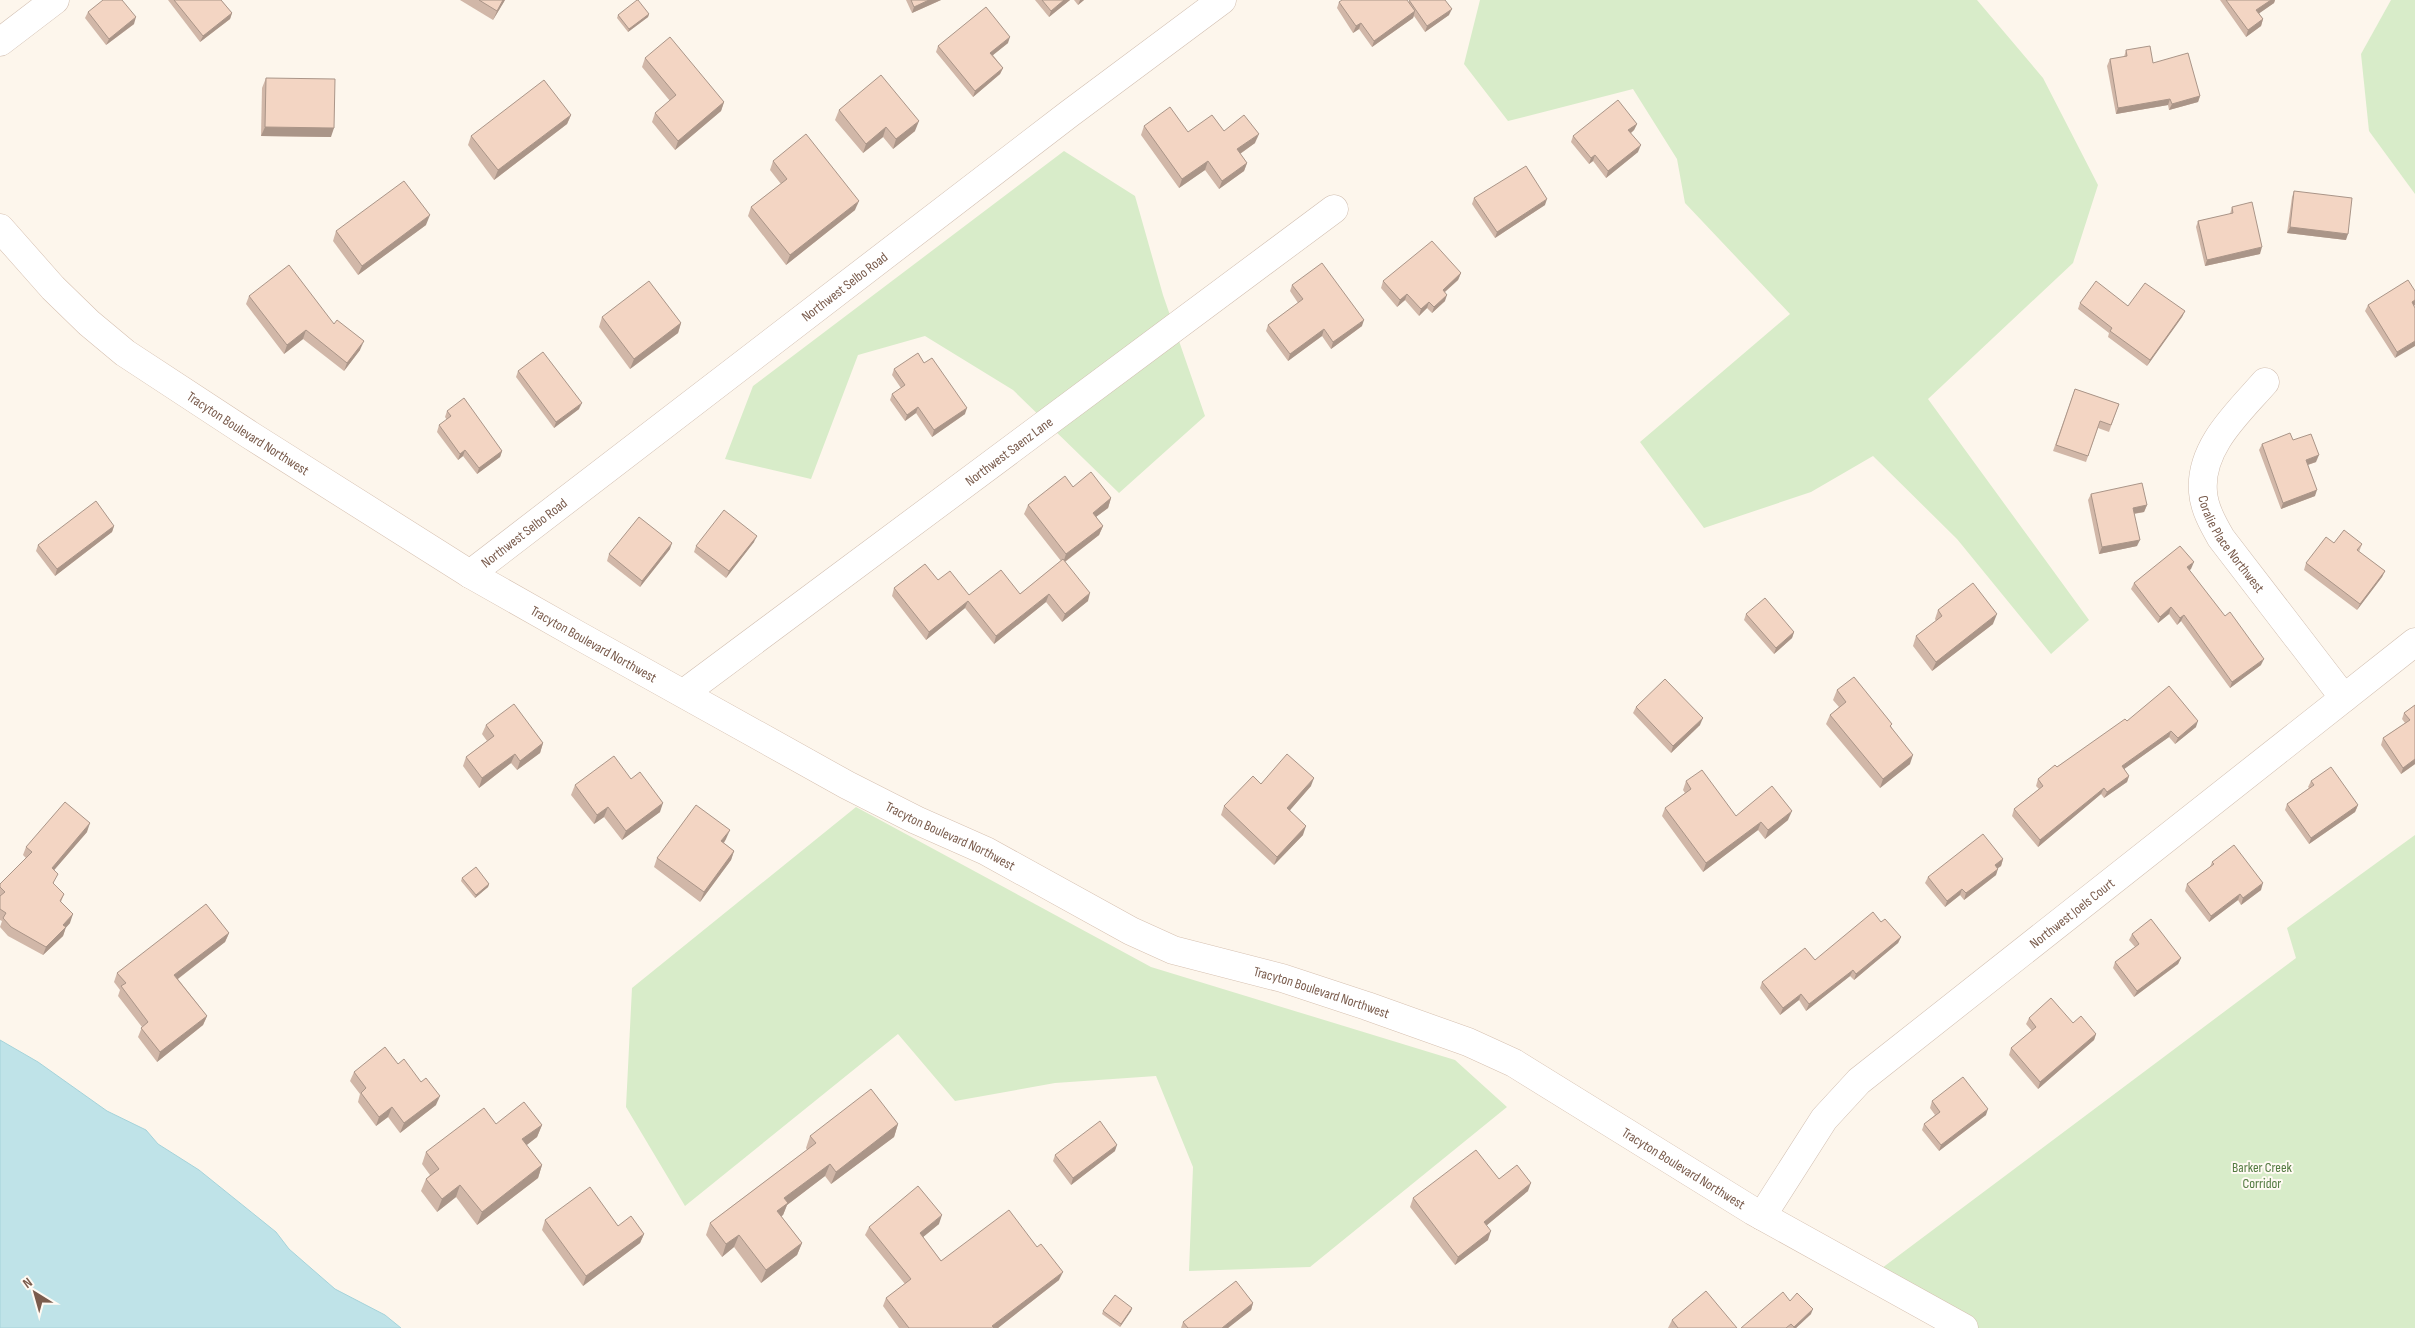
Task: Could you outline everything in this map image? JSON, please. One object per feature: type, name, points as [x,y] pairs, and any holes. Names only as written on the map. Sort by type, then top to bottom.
[{"type":"street","points":[[0,42],[55,0]]},
{"type":"street","name":"Northwest Selbo Road","points":[[470,574],[1061,120],[1222,0]]},
{"type":"street","name":"Northwest Saenz Lane","points":[[684,693],[1334,209]]},
{"type":"street","name":"Tracyton Boulevard Northwest","points":[[0,228],[53,288],[89,324],[125,353],[250,435],[470,574],[847,785],[916,820],[986,852],[1131,930],[1173,950],[1282,978],[1468,1042],[1514,1063],[1622,1128],[1694,1176],[1964,1328]]},
{"type":"street","name":"Coralie Place Northwest","points":[[2265,382],[2226,426],[2206,460],[2202,492],[2221,538],[2344,698]]},
{"type":"street","name":"Northwest Joels Court","points":[[1762,1216],[1824,1119],[1859,1081],[2415,642]]},
{"type":"green space","points":[[1480,0],[1977,0],[2043,78],[2098,185],[2073,263],[1928,399],[2089,620],[2051,654],[1957,539],[1873,456],[1811,492],[1704,528],[1640,442],[1790,314],[1685,203],[1677,159],[1633,89],[1508,121],[1464,64]]},
{"type":"green space","points":[[2391,0],[2415,0],[2415,194],[2369,131],[2361,54]]},
{"type":"green space","points":[[1064,151],[1135,196],[1163,295],[1205,416],[1119,493],[1013,390],[925,336],[858,355],[811,479],[725,459],[753,386]]},
{"type":"green space","points":[[856,807],[1151,967],[1455,1060],[1507,1107],[1310,1267],[1189,1271],[1193,1167],[1156,1076],[1055,1083],[955,1101],[898,1034],[685,1206],[626,1107],[632,988]]},
{"type":"green space","name":"Barker Creek Corridor","points":[[2415,835],[2415,1328],[1964,1328],[1870,1277],[2296,958],[2287,928]]},
{"type":"water","points":[[0,1040],[38,1062],[107,1111],[146,1130],[158,1144],[199,1170],[276,1232],[289,1249],[335,1289],[385,1315],[401,1328],[0,1328]]},
{"type":"building","points":[[103,0],[122,0],[136,17],[109,39],[88,12]]},
{"type":"building","points":[[174,0],[221,0],[232,13],[203,36]]},
{"type":"building","points":[[479,0],[503,0],[497,11]]},
{"type":"building","points":[[637,0],[649,14],[629,29],[618,15]]},
{"type":"building","points":[[911,0],[929,0],[914,7]]},
{"type":"building","points":[[1042,0],[1064,0],[1051,11]]},
{"type":"building","points":[[1342,0],[1407,0],[1415,11],[1374,41],[1361,23],[1356,26],[1339,2]]},
{"type":"building","points":[[1409,0],[1445,0],[1452,9],[1427,26]]},
{"type":"building","points":[[2226,0],[2271,0],[2256,10],[2263,19],[2248,30]]},
{"type":"building","points":[[986,7],[1010,37],[990,53],[1003,68],[975,91],[938,46]]},
{"type":"building","points":[[670,37],[724,102],[678,141],[655,113],[676,95],[645,58]]},
{"type":"building","points":[[2150,46],[2153,63],[2188,53],[2200,96],[2172,104],[2170,99],[2118,108],[2110,59],[2127,56],[2126,50]]},
{"type":"building","points":[[881,75],[919,121],[896,139],[886,127],[866,144],[839,110]]},
{"type":"building","points":[[266,78],[335,79],[334,128],[265,127]]},
{"type":"building","points":[[544,80],[571,115],[498,170],[471,136]]},
{"type":"building","points":[[1618,100],[1637,124],[1628,130],[1641,145],[1608,171],[1595,155],[1591,158],[1573,136]]},
{"type":"building","points":[[1170,107],[1188,132],[1212,115],[1224,131],[1244,115],[1259,134],[1237,149],[1247,163],[1222,181],[1208,161],[1182,179],[1144,126]]},
{"type":"building","points":[[806,134],[859,201],[790,255],[751,207],[787,179],[773,161]]},
{"type":"building","points":[[1526,166],[1547,199],[1497,232],[1474,198]]},
{"type":"building","points":[[404,181],[430,215],[362,266],[336,231]]},
{"type":"building","points":[[2294,191],[2352,198],[2348,234],[2290,227]]},
{"type":"building","points":[[2252,202],[2262,247],[2207,260],[2198,221],[2233,213],[2232,207]]},
{"type":"building","points":[[1432,241],[1461,273],[1443,290],[1447,295],[1434,307],[1429,302],[1421,309],[1407,294],[1400,300],[1383,281]]},
{"type":"building","points":[[1322,263],[1364,320],[1333,342],[1324,329],[1290,354],[1268,325],[1303,299],[1292,285]]},
{"type":"building","points":[[289,265],[334,324],[337,320],[364,341],[347,363],[306,330],[287,345],[249,296]]},
{"type":"building","points":[[2408,280],[2415,291],[2415,300],[2412,302],[2415,308],[2415,341],[2397,352],[2368,305]]},
{"type":"building","points":[[649,281],[681,323],[634,359],[602,317]]},
{"type":"building","points":[[2096,281],[2128,306],[2145,283],[2185,311],[2150,360],[2110,331],[2112,328],[2080,303]]},
{"type":"building","points":[[543,352],[582,403],[556,422],[518,371]]},
{"type":"building","points":[[918,353],[924,363],[932,358],[967,408],[934,430],[918,407],[907,415],[892,394],[905,385],[894,369]]},
{"type":"building","points":[[2075,389],[2119,404],[2111,425],[2100,421],[2088,456],[2056,445]]},
{"type":"building","points":[[464,398],[502,451],[479,468],[465,450],[460,454],[439,425],[451,416],[447,411]]},
{"type":"building","points":[[2290,433],[2293,440],[2311,434],[2319,455],[2306,460],[2317,490],[2283,503],[2262,444]]},
{"type":"building","points":[[1091,472],[1111,498],[1093,513],[1103,526],[1066,554],[1028,505],[1065,476],[1073,487]]},
{"type":"building","points":[[2142,483],[2147,505],[2133,508],[2140,540],[2102,547],[2091,494]]},
{"type":"building","points":[[96,501],[114,526],[57,569],[38,545]]},
{"type":"building","points":[[724,510],[757,536],[729,571],[696,546]]},
{"type":"building","points":[[639,517],[672,543],[642,581],[609,554]]},
{"type":"building","points":[[2344,530],[2362,544],[2357,550],[2385,571],[2360,604],[2306,563],[2326,537],[2334,543]]},
{"type":"building","points":[[2180,546],[2194,562],[2187,567],[2225,616],[2230,612],[2264,659],[2232,682],[2184,615],[2180,618],[2171,607],[2160,617],[2134,583]]},
{"type":"building","points":[[1063,559],[1090,593],[1065,614],[1049,594],[996,636],[968,601],[929,632],[894,588],[925,564],[938,580],[950,571],[969,595],[1001,570],[1020,594]]},
{"type":"building","points":[[1973,583],[1997,614],[1936,662],[1916,636],[1942,616],[1938,610]]},
{"type":"building","points":[[1765,598],[1794,632],[1776,648],[1746,614]]},
{"type":"building","points":[[1854,677],[1892,724],[1890,726],[1913,755],[1883,779],[1830,715],[1846,702],[1837,690]]},
{"type":"building","points":[[1665,679],[1703,718],[1673,746],[1636,707]]},
{"type":"building","points":[[2169,686],[2198,721],[2178,738],[2171,731],[2122,766],[2129,776],[2107,792],[2104,788],[2040,840],[2014,809],[2043,786],[2038,779],[2055,765],[2057,767],[2125,719],[2127,721]]},
{"type":"building","points":[[514,704],[543,743],[520,761],[515,754],[482,778],[466,757],[494,736],[486,725]]},
{"type":"building","points":[[2415,705],[2415,759],[2403,768],[2383,738],[2410,720],[2404,713]]},
{"type":"building","points":[[1287,754],[1314,778],[1287,808],[1306,826],[1277,857],[1224,806],[1253,776],[1261,784]]},
{"type":"building","points":[[614,756],[631,779],[640,772],[663,803],[626,831],[608,807],[597,815],[575,785]]},
{"type":"building","points":[[2331,767],[2358,805],[2311,838],[2287,804],[2314,785],[2311,781]]},
{"type":"building","points":[[1702,770],[1736,816],[1772,786],[1792,811],[1768,830],[1761,822],[1706,863],[1665,808],[1691,789],[1686,781]]},
{"type":"building","points":[[65,802],[90,823],[52,868],[58,874],[53,883],[64,894],[60,901],[73,914],[63,925],[66,927],[46,947],[11,927],[3,918],[6,913],[0,909],[0,896],[5,892],[0,887],[0,884],[32,852],[26,847]]},
{"type":"building","points":[[696,805],[730,830],[721,841],[734,851],[704,892],[657,858]]},
{"type":"building","points":[[1983,834],[2003,859],[1995,865],[1998,869],[1966,893],[1962,889],[1947,901],[1928,877]]},
{"type":"building","points":[[2234,845],[2263,883],[2243,898],[2240,894],[2211,916],[2187,884],[2214,864],[2212,862]]},
{"type":"building","points":[[476,867],[489,884],[476,895],[462,878]]},
{"type":"building","points":[[206,904],[229,933],[174,975],[207,1016],[160,1052],[141,1028],[148,1022],[121,986],[126,983],[117,973]]},
{"type":"building","points":[[1873,912],[1881,922],[1885,919],[1901,937],[1856,974],[1853,970],[1809,1004],[1801,994],[1783,1008],[1762,982],[1805,948],[1815,960]]},
{"type":"building","points":[[2151,919],[2181,958],[2137,991],[2115,962],[2139,944],[2132,934]]},
{"type":"building","points":[[2051,998],[2073,1023],[2081,1016],[2096,1034],[2040,1082],[2011,1048],[2036,1027],[2029,1018]]},
{"type":"building","points":[[385,1047],[398,1064],[404,1059],[421,1082],[426,1078],[440,1096],[404,1123],[392,1107],[379,1117],[361,1093],[366,1088],[354,1072]]},
{"type":"building","points":[[1963,1077],[1988,1109],[1941,1145],[1924,1124],[1940,1112],[1932,1101]]},
{"type":"building","points":[[871,1089],[898,1124],[836,1172],[830,1164],[784,1198],[788,1203],[777,1211],[802,1243],[766,1270],[739,1235],[726,1244],[710,1223],[816,1143],[810,1136]]},
{"type":"building","points":[[524,1102],[542,1125],[522,1139],[542,1165],[482,1212],[460,1185],[442,1199],[426,1179],[439,1169],[426,1152],[484,1108],[496,1124]]},
{"type":"building","points":[[1100,1121],[1117,1145],[1073,1178],[1055,1155]]},
{"type":"building","points":[[1476,1150],[1499,1179],[1517,1165],[1531,1183],[1484,1222],[1491,1231],[1458,1257],[1413,1198]]},
{"type":"building","points":[[918,1186],[942,1215],[920,1233],[941,1261],[1009,1210],[1037,1247],[1041,1244],[1063,1272],[992,1326],[994,1328],[909,1328],[886,1298],[911,1279],[869,1227]]},
{"type":"building","points":[[590,1187],[618,1226],[631,1216],[644,1234],[586,1276],[545,1220]]},
{"type":"building","points":[[1236,1281],[1253,1303],[1222,1328],[1188,1328],[1183,1322]]},
{"type":"building","points":[[1706,1291],[1737,1328],[1678,1328],[1672,1320]]},
{"type":"building","points":[[1783,1292],[1790,1301],[1797,1293],[1813,1309],[1794,1327],[1791,1324],[1786,1328],[1741,1328]]},
{"type":"building","points":[[1115,1295],[1132,1308],[1121,1324],[1103,1311]]}]
